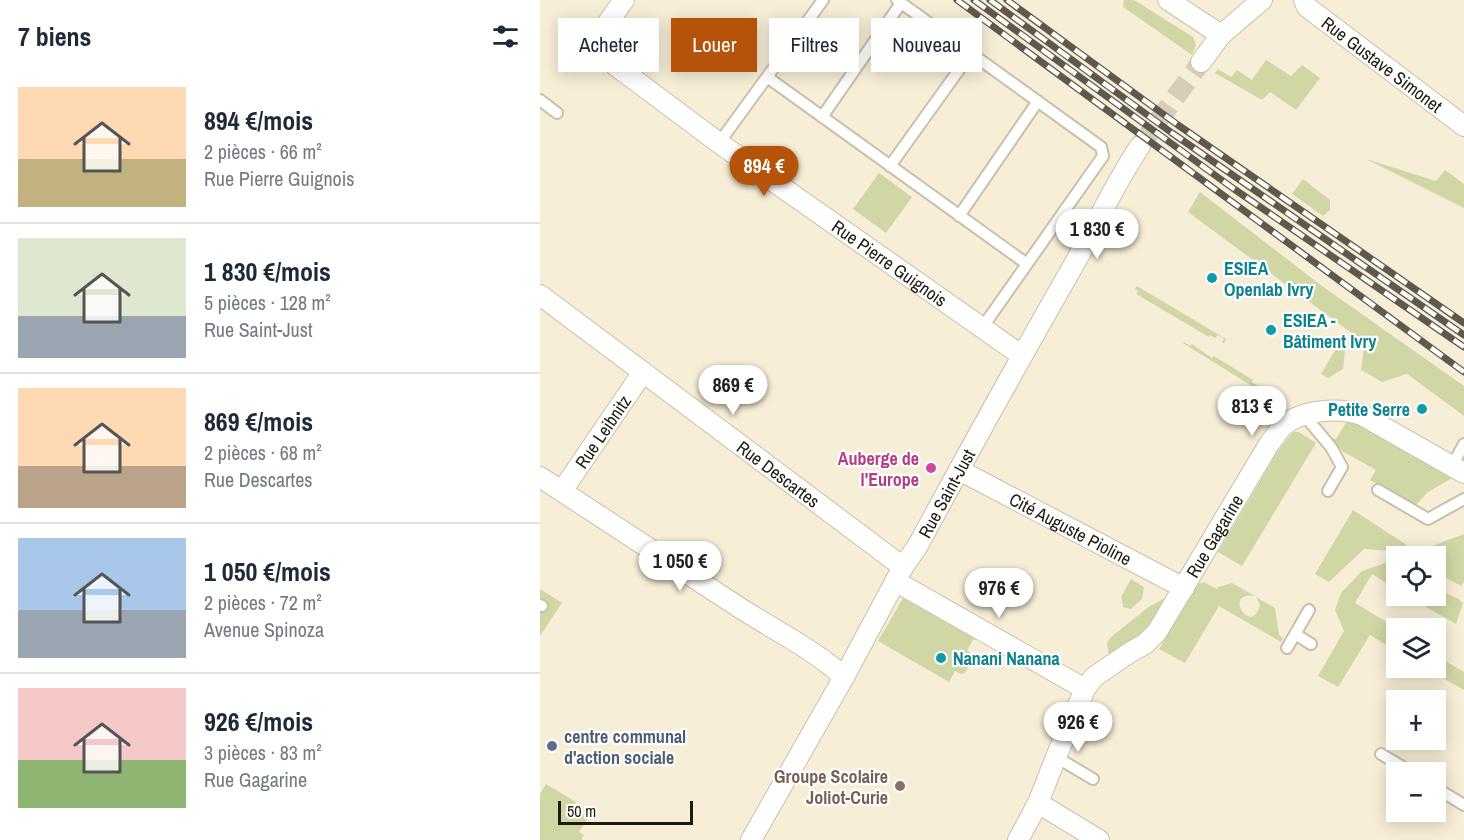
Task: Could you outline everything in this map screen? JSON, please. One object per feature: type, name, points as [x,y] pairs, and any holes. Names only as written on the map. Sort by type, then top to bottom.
[{"type":"street","name":"Rue Pierre Guignois","points":[[624,0],[604,27],[603,39],[606,52],[616,66],[719,143],[1021,355]]},
{"type":"street","points":[[1168,0],[1221,35]]},
{"type":"street","points":[[1201,62],[1221,35],[1262,0]]},
{"type":"street","name":"Rue Gustave Simonet","points":[[1304,0],[1307,7],[1464,126]]},
{"type":"street","name":"Rue Saint-Just","points":[[751,840],[1140,146]]},
{"type":"street","name":"Rue Descartes","points":[[540,295],[643,372],[899,574],[1085,689]]},
{"type":"street","name":"Rue Leibnitz","points":[[562,491],[643,372]]},
{"type":"street","name":"Rue Gagarine","points":[[1018,840],[1038,803],[1085,689],[1094,676],[1145,644],[1157,632],[1269,444],[1281,428],[1304,415],[1336,410],[1350,411],[1362,415],[1458,469]]},
{"type":"street","name":"Cité Auguste Pioline","points":[[959,470],[1184,588]]},
{"type":"street","points":[[540,477],[829,663],[844,677]]},
{"type":"street","points":[[1038,803],[1099,840]]},
{"type":"lane","points":[[719,143],[823,0]]},
{"type":"lane","points":[[822,117],[899,1],[923,18]]},
{"type":"lane","points":[[982,61],[1101,147],[1103,156],[982,328]]},
{"type":"lane","points":[[890,166],[957,72]]},
{"type":"lane","points":[[767,77],[1027,264]]},
{"type":"lane","points":[[540,100],[557,113]]},
{"type":"lane","points":[[959,216],[1038,101]]},
{"type":"lane","points":[[1304,415],[1331,447],[1342,467],[1328,491]]},
{"type":"lane","points":[[1458,469],[1464,444]]},
{"type":"lane","points":[[1378,490],[1428,519],[1464,499]]},
{"type":"lane","points":[[1287,648],[1309,610]]},
{"type":"lane","points":[[1295,634],[1311,644]]},
{"type":"lane","points":[[1381,754],[1394,762]]},
{"type":"lane","points":[[1056,757],[1092,779]]},
{"type":"lane","points":[[1446,794],[1464,805]]},
{"type":"green space","points":[[1124,0],[1134,0],[1193,37],[1196,45],[1192,55],[1123,7]]},
{"type":"green space","points":[[1266,60],[1291,76],[1302,65],[1320,78],[1296,110],[1270,92],[1262,100],[1215,73],[1218,69],[1231,77],[1237,70],[1252,80]]},
{"type":"green space","points":[[1366,159],[1436,181],[1445,170],[1464,184],[1464,208]]},
{"type":"green space","points":[[879,173],[912,197],[886,233],[853,209]]},
{"type":"green space","points":[[1303,179],[1330,200],[1330,210],[1323,216],[1292,194]]},
{"type":"green space","points":[[1200,192],[1322,286],[1464,386],[1464,416],[1407,374],[1382,382],[1361,370],[1364,347],[1352,337],[1353,334],[1188,212]]},
{"type":"green space","points":[[1137,286],[1226,339],[1224,343],[1222,343],[1224,339],[1218,335],[1215,338],[1210,335],[1209,337],[1136,294]]},
{"type":"green space","points":[[1183,343],[1190,346],[1192,344],[1212,358],[1214,356],[1276,397],[1274,400]]},
{"type":"green space","points":[[1337,347],[1345,351],[1343,369],[1328,378],[1321,374]]},
{"type":"green space","points":[[1347,421],[1374,431],[1454,477],[1428,492],[1415,506],[1370,480],[1376,470],[1342,451],[1329,439],[1336,439]]},
{"type":"green space","points":[[1294,432],[1299,432],[1316,443],[1242,566],[1218,552],[1278,451]]},
{"type":"green space","points":[[1353,510],[1407,545],[1386,546],[1386,551],[1364,549],[1329,582],[1315,574]]},
{"type":"green space","points":[[1464,534],[1464,582],[1461,586],[1446,578],[1446,546],[1432,546]]},
{"type":"green space","points":[[1386,563],[1386,583],[1372,574],[1355,603],[1386,622],[1386,645],[1370,635],[1338,687],[1318,676],[1344,631],[1335,610],[1341,593],[1362,571]]},
{"type":"green space","points":[[1131,579],[1144,587],[1142,599],[1131,609],[1123,607],[1121,597]]},
{"type":"green space","points":[[1204,582],[1217,589],[1232,583],[1255,596],[1245,596],[1240,605],[1242,611],[1251,617],[1256,614],[1260,605],[1256,597],[1275,608],[1279,635],[1283,638],[1281,642],[1219,606],[1185,663],[1159,649],[1198,584]]},
{"type":"green space","points":[[540,589],[562,603],[540,636]]},
{"type":"green space","points":[[906,593],[985,639],[973,640],[967,650],[974,655],[965,673],[955,671],[949,682],[878,641]]},
{"type":"green space","points":[[1446,593],[1463,603],[1456,624],[1425,606],[1446,606]]},
{"type":"green space","points":[[1163,599],[1169,603],[1152,630],[1109,655],[1107,643],[1111,637],[1150,606]]},
{"type":"green space","points":[[1446,661],[1464,672],[1464,690],[1443,678],[1446,678]]},
{"type":"green space","points":[[546,784],[576,802],[573,808],[588,818],[579,832],[584,835],[581,840],[540,840],[540,794]]},
{"type":"tunnel","points":[[1140,146],[1201,62]]},
{"type":"railway","points":[[957,0],[1464,372]]},
{"type":"railway","points":[[974,0],[1234,189],[1464,347]]},
{"type":"railway","points":[[990,0],[1172,133],[1464,335]]},
{"type":"railway","points":[[1007,0],[1178,125],[1464,323]]},
{"type":"place","name":"ESIEA Openlab Ivry","points":[[1212,278]]},
{"type":"place","name":"ESIEA - Bâtiment Ivry","points":[[1271,330]]},
{"type":"place","name":"Petite Serre","points":[[1422,409]]},
{"type":"place","name":"Auberge de l'Europe","points":[[931,468]]},
{"type":"place","name":"Nanani Nanana","points":[[941,658]]},
{"type":"place","name":"centre communal d'action sociale","points":[[552,746]]},
{"type":"place","name":"Groupe Scolaire Joliot-Curie","points":[[900,786]]}]
